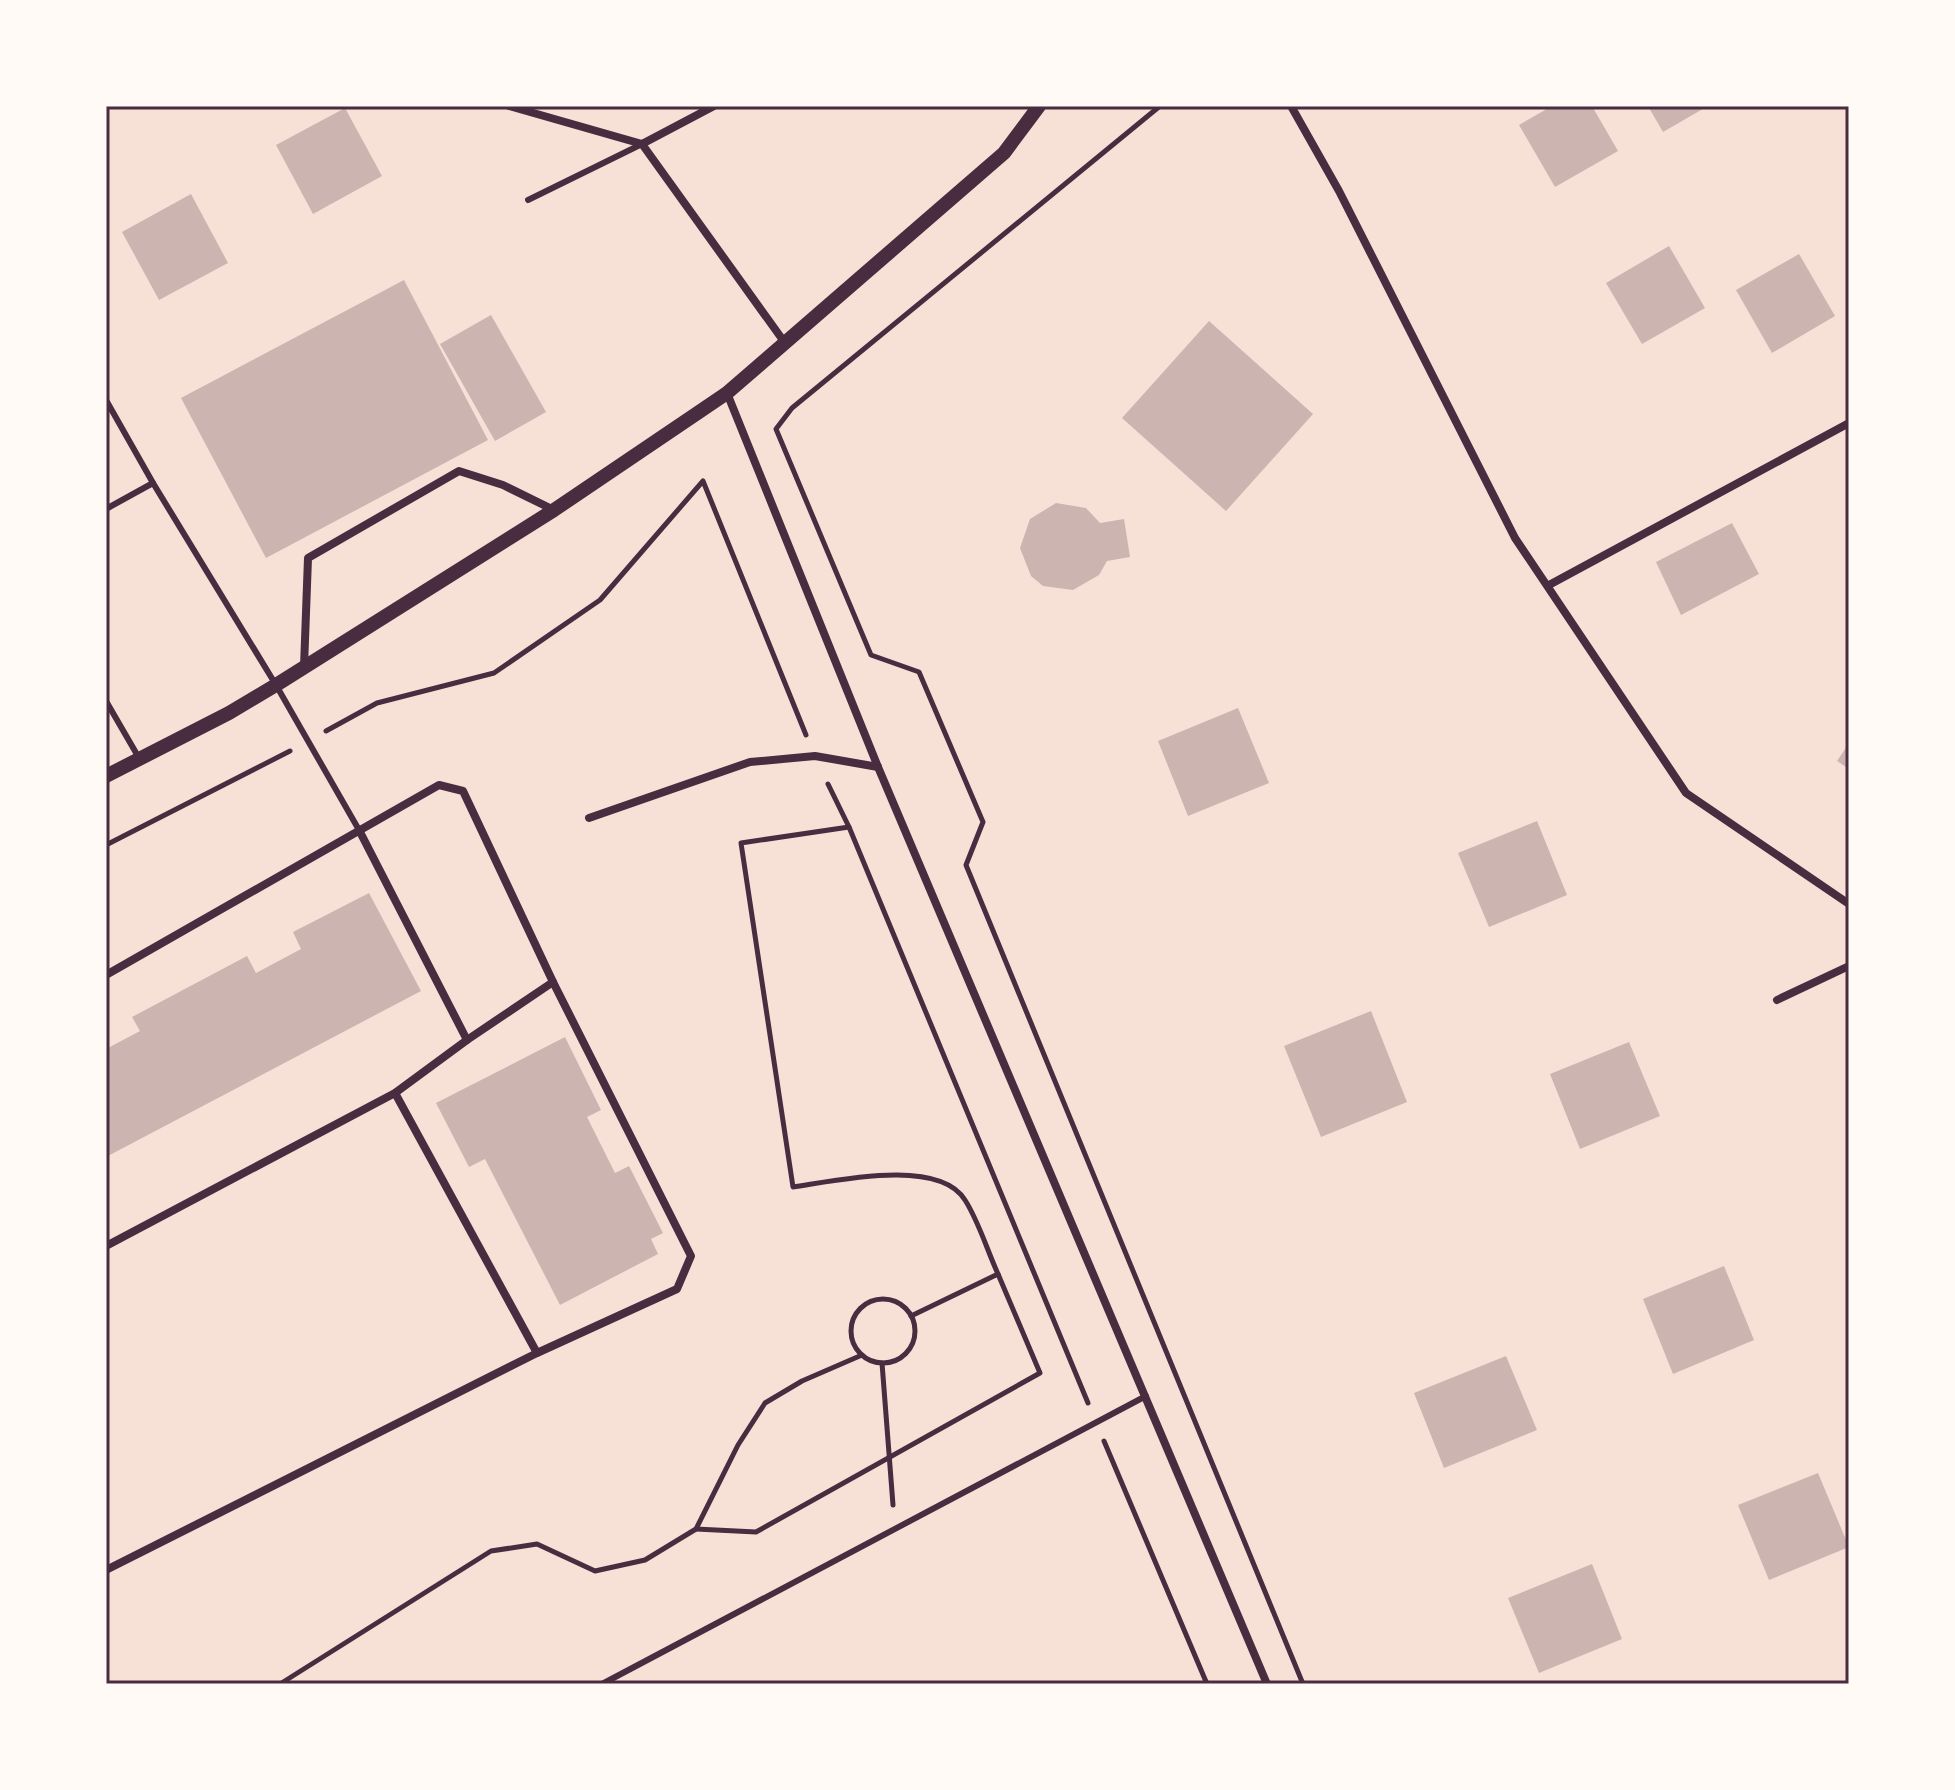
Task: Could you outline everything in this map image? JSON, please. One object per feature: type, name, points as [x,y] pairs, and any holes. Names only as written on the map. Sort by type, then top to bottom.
[{"type":"street","points":[[509,106],[642,144],[785,343]]},
{"type":"street","points":[[642,144],[714,106]]},
{"type":"street","points":[[106,776],[276,685],[554,510],[727,393],[1004,153],[1039,106]]},
{"type":"street","points":[[1291,106],[1339,191],[1515,538],[1549,585],[1583,645],[1686,793],[1849,904]]},
{"type":"street","points":[[727,393],[878,767],[1267,1684]]},
{"type":"street","points":[[1549,585],[1849,423]]},
{"type":"street","points":[[304,667],[308,558],[459,471],[503,485],[554,510]]},
{"type":"street","points":[[589,818],[750,762],[815,756],[878,767]]},
{"type":"street","points":[[106,975],[439,785],[463,791],[553,982],[691,1256],[677,1289],[537,1353],[106,1570]]},
{"type":"street","points":[[359,830],[467,1040]]},
{"type":"street","points":[[1777,1000],[1849,966]]},
{"type":"street","points":[[106,1246],[395,1093],[553,982]]},
{"type":"street","points":[[395,1093],[537,1353]]},
{"type":"lane","points":[[528,200],[642,144]]},
{"type":"lane","points":[[106,400],[359,830]]},
{"type":"lane","points":[[106,509],[153,483]]},
{"type":"lane","points":[[106,701],[139,758]]},
{"type":"lane","points":[[602,1684],[1146,1396]]},
{"type":"path","points":[[1160,106],[792,408],[776,429],[871,655],[919,672],[983,822],[966,865],[1303,1684]]},
{"type":"path","points":[[106,845],[377,703],[494,673],[600,600],[703,481],[815,756],[849,827],[1207,1684]]},
{"type":"path","points":[[696,1529],[756,1532],[1040,1373],[964,1197],[935,1178],[875,1175],[793,1187],[741,843],[849,827]]},
{"type":"path","points":[[911,1316],[998,1274]]},
{"type":"path","points":[[877,1299],[887,1299],[905,1307],[911,1316],[915,1326],[910,1348],[893,1361],[882,1363],[862,1355],[851,1337],[851,1327],[860,1309],[877,1299]]},
{"type":"path","points":[[280,1684],[491,1551],[537,1544],[595,1571],[645,1560],[696,1529],[738,1445],[765,1403],[802,1381],[862,1355]]},
{"type":"path","points":[[882,1363],[887,1460],[896,1529]]},
{"type":"building","points":[[1552,106],[1592,106],[1618,151],[1555,187],[1519,125]]},
{"type":"building","points":[[1648,106],[1708,106],[1663,132]]},
{"type":"building","points":[[345,108],[382,176],[313,214],[276,145]]},
{"type":"building","points":[[191,194],[228,263],[159,300],[122,232]]},
{"type":"building","points":[[1669,246],[1705,308],[1642,344],[1606,283]]},
{"type":"building","points":[[1799,254],[1835,316],[1772,353],[1736,290]]},
{"type":"building","points":[[404,280],[488,440],[266,558],[181,398]]},
{"type":"building","points":[[491,315],[546,412],[495,441],[440,344]]},
{"type":"building","points":[[1209,321],[1313,414],[1226,511],[1122,418]]},
{"type":"building","points":[[1056,503],[1086,508],[1100,523],[1124,519],[1130,557],[1107,561],[1099,575],[1073,590],[1043,586],[1031,576],[1020,548],[1030,519]]},
{"type":"building","points":[[1732,523],[1759,574],[1681,615],[1656,562]]},
{"type":"building","points":[[1238,708],[1269,783],[1188,816],[1158,741]]},
{"type":"building","points":[[1849,743],[1849,769],[1837,761]]},
{"type":"building","points":[[1537,821],[1567,895],[1489,927],[1458,853]]},
{"type":"building","points":[[369,893],[421,991],[106,1157],[106,1049],[140,1031],[132,1017],[247,956],[256,973],[301,949],[293,932]]},
{"type":"building","points":[[1371,1011],[1407,1102],[1321,1137],[1284,1046]]},
{"type":"building","points":[[565,1037],[601,1110],[587,1117],[615,1173],[629,1166],[663,1233],[651,1239],[658,1254],[560,1305],[485,1159],[469,1167],[436,1103]]},
{"type":"building","points":[[1629,1042],[1660,1116],[1580,1149],[1550,1074]]},
{"type":"building","points":[[1724,1266],[1754,1340],[1673,1374],[1643,1299]]},
{"type":"building","points":[[1506,1356],[1537,1430],[1444,1468],[1414,1393]]},
{"type":"building","points":[[1818,1473],[1849,1547],[1769,1580],[1738,1505]]},
{"type":"building","points":[[1592,1564],[1622,1639],[1539,1673],[1508,1598]]}]
